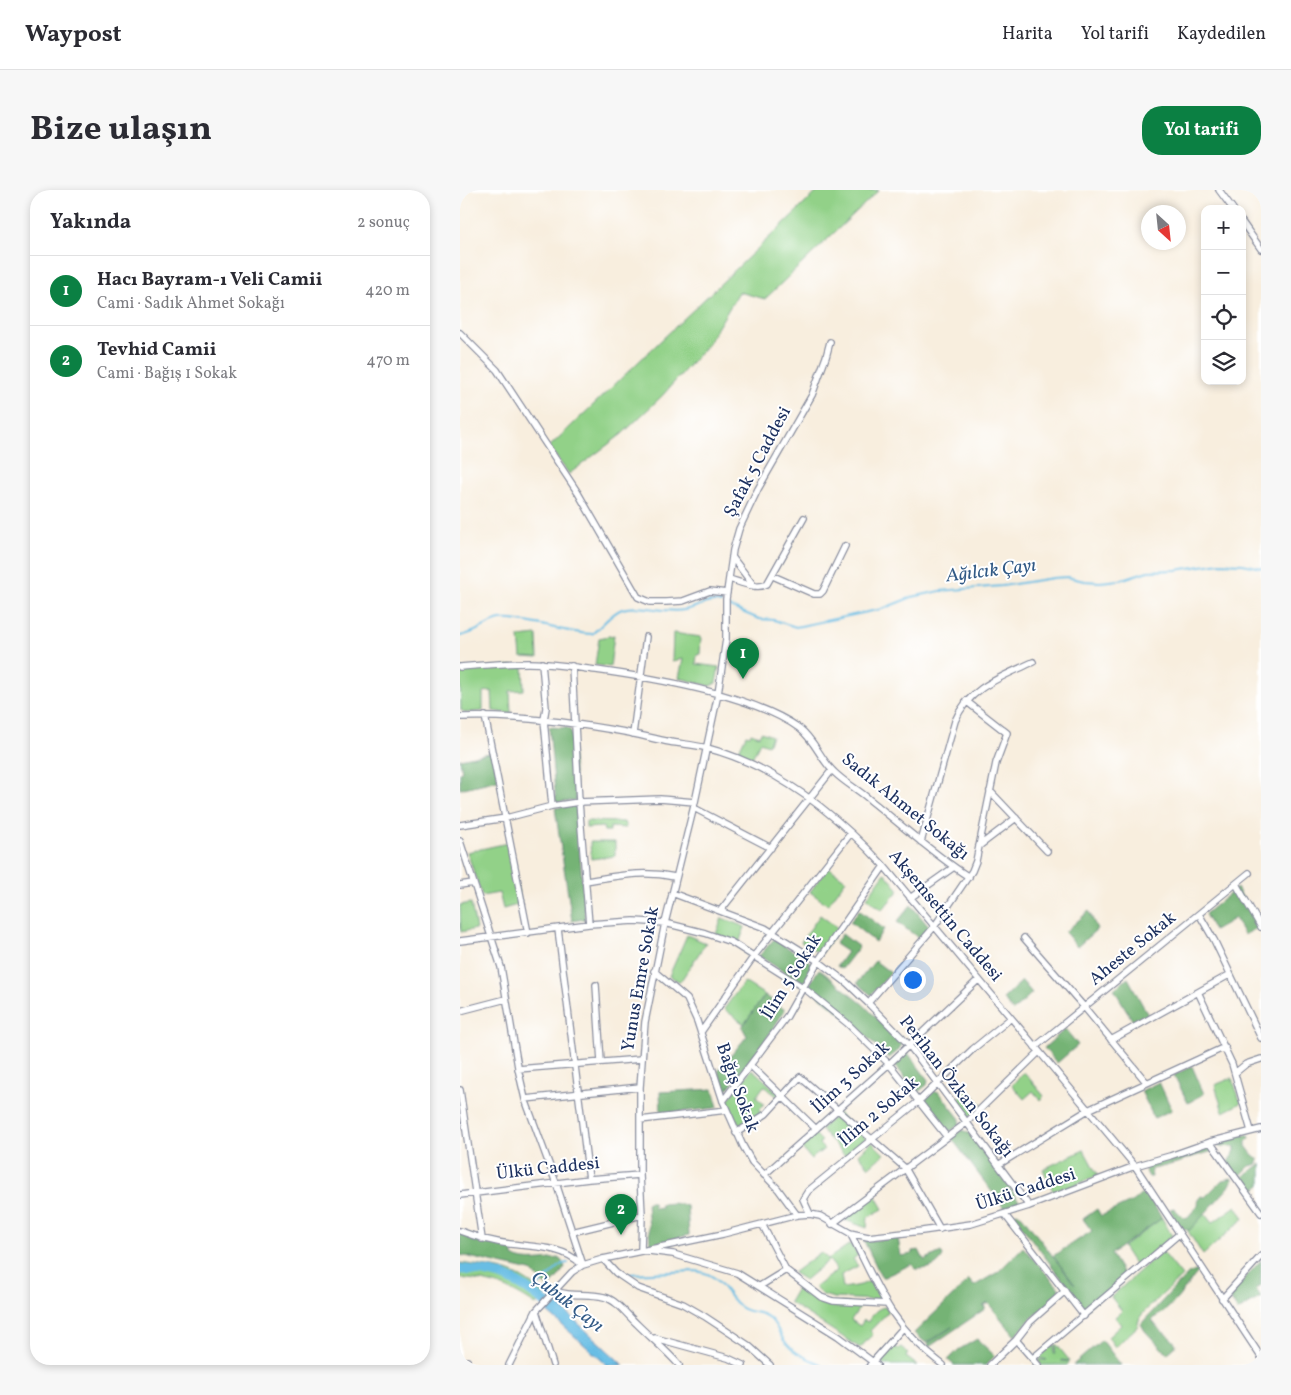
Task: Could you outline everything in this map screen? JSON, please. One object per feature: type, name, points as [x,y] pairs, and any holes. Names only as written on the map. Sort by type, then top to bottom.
[{"type":"street","points":[[1219,190],[1230,205]]},
{"type":"street","points":[[1246,228],[1261,249]]},
{"type":"street","points":[[460,333],[498,370],[578,493],[638,597],[650,602],[677,602],[710,591],[727,593]]},
{"type":"street","name":"Şafak 5 Caddesi","points":[[707,748],[718,694],[726,639],[727,593],[732,557],[739,529],[758,489],[812,395],[830,342]]},
{"type":"street","points":[[729,579],[754,586],[765,585],[773,576],[804,518]]},
{"type":"street","points":[[773,576],[814,594],[820,594],[845,546]]},
{"type":"street","points":[[732,557],[754,586]]},
{"type":"street","points":[[634,734],[646,637]]},
{"type":"street","points":[[921,842],[955,721],[966,701],[986,684],[1033,662]]},
{"type":"street","name":"Sadık Ahmet Sokağı","points":[[460,667],[504,663],[542,663],[640,676],[718,694],[772,713],[799,728],[812,740],[832,770],[921,842],[969,877]]},
{"type":"street","points":[[542,663],[546,708],[544,720],[552,806]]},
{"type":"street","points":[[572,666],[579,802],[589,924]]},
{"type":"street","points":[[868,1002],[934,928],[969,877],[976,861],[996,763],[1007,733],[966,701]]},
{"type":"street","points":[[485,716],[528,933]]},
{"type":"street","name":"Akşemsettin Caddesi","points":[[460,717],[485,716],[574,723],[707,748],[744,761],[764,771],[808,799],[851,833],[884,866],[1134,1166],[1178,1235],[1261,1357]]},
{"type":"street","name":"Yunus Emre Sokak","points":[[641,1250],[640,1087],[646,1013],[675,877],[707,748]]},
{"type":"street","points":[[721,910],[832,770]]},
{"type":"street","points":[[990,791],[1048,852]]},
{"type":"street","points":[[460,826],[579,802],[660,799],[694,805],[771,848]]},
{"type":"street","points":[[979,846],[1016,818]]},
{"type":"street","points":[[701,1032],[754,956],[851,833]]},
{"type":"street","points":[[460,841],[500,967],[525,1099],[556,1183],[583,1265]]},
{"type":"street","name":"İlim 5 Sokak","points":[[723,1101],[787,1016],[818,962],[884,866]]},
{"type":"street","points":[[910,898],[954,867]]},
{"type":"street","points":[[585,881],[650,872],[675,877]]},
{"type":"street","name":"Aheste Sokak","points":[[832,1224],[966,1124],[1037,1050],[1249,873]]},
{"type":"street","points":[[460,885],[473,883]]},
{"type":"street","points":[[1236,884],[1261,927]]},
{"type":"street","name":"Perihan Özkan Sokağı","points":[[672,894],[721,910],[774,932],[818,962],[868,1002],[908,1046],[1029,1206]]},
{"type":"street","points":[[1199,914],[1214,940],[1229,975],[1261,1036]]},
{"type":"street","points":[[460,941],[620,921],[665,923],[720,938],[739,946],[804,988],[846,1022],[889,1064],[947,1137]]},
{"type":"street","points":[[558,928],[590,1179]]},
{"type":"street","points":[[1024,938],[1147,1083]]},
{"type":"street","name":"Bağış Sokak","points":[[654,971],[688,1000],[693,1008],[723,1101],[736,1133],[752,1162],[778,1189],[797,1215]]},
{"type":"street","points":[[1111,1040],[1229,975]]},
{"type":"street","name":"İlim 3 Sokak","points":[[764,1175],[889,1064],[978,980]]},
{"type":"street","points":[[596,985],[602,1062]]},
{"type":"street","points":[[1198,992],[1225,1047],[1235,1073],[1251,1131]]},
{"type":"street","points":[[460,1011],[506,999]]},
{"type":"street","name":"İlim 2 Sokak","points":[[810,1214],[804,1203],[804,1198],[808,1191],[919,1101],[973,1049],[1011,1018]]},
{"type":"street","points":[[998,1165],[1088,1110],[1225,1047]]},
{"type":"street","points":[[518,1069],[641,1059]]},
{"type":"street","points":[[1235,1073],[1246,1064],[1261,1059]]},
{"type":"street","points":[[750,1066],[784,1096],[816,1129]]},
{"type":"street","points":[[736,1133],[766,1114],[800,1077],[905,1168],[940,1229]]},
{"type":"street","points":[[525,1099],[640,1087]]},
{"type":"street","points":[[460,1090],[482,1239]]},
{"type":"street","points":[[640,1120],[727,1110]]},
{"type":"street","name":"Ülkü Caddesi","points":[[583,1265],[797,1215],[810,1214],[820,1216],[850,1234],[877,1236],[971,1224],[1004,1215],[1134,1166],[1210,1142],[1261,1129]]},
{"type":"street","points":[[1210,1142],[1261,1213]]},
{"type":"street","name":"Ülkü Caddesi","points":[[460,1195],[590,1179],[640,1175]]},
{"type":"street","points":[[572,1232],[642,1215]]},
{"type":"street","points":[[1004,1215],[1084,1316]]},
{"type":"street","points":[[762,1224],[786,1270],[821,1297],[829,1300],[886,1304]]},
{"type":"street","points":[[460,1231],[482,1239],[559,1251],[573,1256],[583,1265]]},
{"type":"street","points":[[850,1234],[886,1304],[903,1328],[924,1351],[943,1365]]},
{"type":"street","points":[[1032,1358],[1178,1235]]},
{"type":"street","points":[[641,1250],[673,1254],[723,1268],[743,1276],[800,1314],[838,1336],[873,1364],[903,1328]]},
{"type":"street","points":[[1222,1299],[1261,1256]]},
{"type":"street","points":[[603,1259],[616,1273],[638,1288],[683,1304],[704,1316],[748,1345],[770,1365]]},
{"type":"street","points":[[509,1365],[536,1310],[553,1290],[572,1272],[583,1265]]},
{"type":"street","points":[[760,1286],[786,1270]]},
{"type":"street","points":[[553,1290],[570,1295],[596,1295],[608,1298],[653,1338],[679,1365]]},
{"type":"street","points":[[990,1365],[1016,1340],[1030,1322],[1065,1291]]},
{"type":"street","points":[[536,1310],[554,1365]]},
{"type":"street","points":[[653,1338],[728,1358],[743,1365]]},
{"type":"street","points":[[1016,1340],[1038,1365]]},
{"type":"green space","points":[[819,190],[879,190],[765,299],[739,292],[707,345],[662,396],[622,434],[569,474],[549,447]]},
{"type":"green space","points":[[673,633],[701,637],[700,654],[697,655],[696,664],[719,667],[716,683],[710,686],[679,678],[683,659],[672,661]]},
{"type":"green space","points":[[537,635],[538,658],[521,657],[519,637]]},
{"type":"green space","points":[[614,635],[610,667],[595,665],[599,638]]},
{"type":"green space","points":[[523,665],[524,690],[510,691],[511,714],[493,711],[492,691],[483,692],[483,711],[466,713],[461,710],[460,669]]},
{"type":"green space","points":[[549,727],[568,728],[571,731],[576,800],[556,803]]},
{"type":"green space","points":[[761,732],[772,736],[768,745],[760,742],[752,758],[738,752],[746,735],[750,736],[751,733],[759,736]]},
{"type":"green space","points":[[493,752],[498,780],[460,789],[460,773],[462,772],[460,759]]},
{"type":"green space","points":[[576,805],[585,919],[572,921],[555,808]]},
{"type":"green space","points":[[586,821],[624,822],[626,828],[610,827],[610,831],[604,831],[603,827],[586,828]]},
{"type":"green space","points":[[590,842],[615,842],[615,856],[591,859]]},
{"type":"green space","points":[[508,843],[521,904],[503,909],[499,893],[482,896],[467,852]]},
{"type":"green space","points":[[828,867],[846,880],[828,905],[810,892]]},
{"type":"green space","points":[[885,873],[899,890],[882,910],[867,898]]},
{"type":"green space","points":[[1237,888],[1259,927],[1244,935],[1235,918],[1214,931],[1205,914]]},
{"type":"green space","points":[[471,903],[476,929],[461,932],[460,905]]},
{"type":"green space","points":[[911,905],[930,928],[920,939],[897,922]]},
{"type":"green space","points":[[859,910],[884,929],[875,942],[850,922]]},
{"type":"green space","points":[[1089,911],[1097,929],[1077,947],[1065,932]]},
{"type":"green space","points":[[820,915],[839,929],[821,954],[801,942]]},
{"type":"green space","points":[[722,918],[745,927],[739,943],[716,934]]},
{"type":"green space","points":[[842,934],[859,947],[842,969],[837,966],[847,952],[835,944]]},
{"type":"green space","points":[[687,935],[706,943],[680,982],[669,976]]},
{"type":"green space","points":[[774,939],[815,965],[803,984],[759,956]]},
{"type":"green space","points":[[875,961],[891,973],[871,995],[857,983]]},
{"type":"green space","points":[[819,969],[864,1005],[902,1044],[898,1051],[889,1058],[850,1021],[808,987]]},
{"type":"green space","points":[[1128,978],[1148,1015],[1134,1023],[1114,989]]},
{"type":"green space","points":[[1022,981],[1032,993],[1013,1011],[1003,999]]},
{"type":"green space","points":[[744,982],[765,995],[744,1024],[724,1009]]},
{"type":"green space","points":[[765,995],[785,1010],[763,1044],[726,1091],[718,1071],[747,1036],[742,1027]]},
{"type":"green space","points":[[1065,1029],[1078,1045],[1057,1063],[1044,1048]]},
{"type":"green space","points":[[908,1053],[928,1080],[927,1085],[919,1091],[916,1091],[894,1064],[904,1054]]},
{"type":"green space","points":[[1192,1066],[1204,1094],[1188,1103],[1174,1075]]},
{"type":"green space","points":[[752,1069],[781,1095],[778,1097],[764,1086],[756,1097],[764,1104],[759,1111],[762,1114],[740,1127],[727,1101]]},
{"type":"green space","points":[[1024,1072],[1044,1096],[1040,1100],[1033,1091],[1024,1099],[1012,1085]]},
{"type":"green space","points":[[1232,1078],[1241,1103],[1223,1112],[1215,1085]]},
{"type":"green space","points":[[1159,1082],[1172,1110],[1154,1118],[1141,1091]]},
{"type":"green space","points":[[713,1089],[718,1107],[661,1114],[660,1092]]},
{"type":"green space","points":[[969,1090],[982,1105],[969,1118],[956,1101]]},
{"type":"green space","points":[[934,1091],[939,1092],[960,1119],[959,1125],[951,1131],[947,1130],[924,1103],[925,1099]]},
{"type":"green space","points":[[838,1113],[866,1138],[846,1157],[821,1129]]},
{"type":"green space","points":[[962,1130],[969,1133],[1020,1202],[1004,1208],[953,1140],[952,1136]]},
{"type":"green space","points":[[815,1134],[822,1141],[819,1144],[824,1149],[811,1159],[801,1147]]},
{"type":"green space","points":[[1241,1135],[1249,1135],[1250,1138],[1246,1141],[1246,1146],[1258,1159],[1258,1164],[1250,1166],[1240,1176],[1235,1174],[1228,1162],[1235,1151],[1235,1147],[1220,1146],[1217,1143]]},
{"type":"green space","points":[[872,1142],[884,1154],[869,1167],[858,1154]]},
{"type":"green space","points":[[1210,1144],[1213,1151],[1153,1169],[1151,1171],[1152,1177],[1149,1177],[1145,1170],[1146,1167]]},
{"type":"green space","points":[[1084,1150],[1098,1176],[1054,1193],[1043,1169]]},
{"type":"green space","points":[[1261,1164],[1261,1185],[1251,1192],[1241,1178]]},
{"type":"green space","points":[[1232,1178],[1229,1187],[1190,1230],[1186,1230],[1178,1223],[1170,1209],[1174,1208],[1184,1218],[1188,1217],[1199,1204],[1197,1201],[1201,1196],[1205,1197],[1222,1180]]},
{"type":"green space","points":[[1145,1191],[1162,1218],[1111,1254],[1124,1278],[1091,1305],[1089,1304],[1089,1308],[1085,1308],[1080,1303],[1013,1215],[1017,1213],[1022,1216],[1075,1285],[1053,1256],[1092,1231],[1083,1219],[1097,1209],[1101,1216],[1135,1200]]},
{"type":"green space","points":[[875,1195],[883,1209],[868,1217],[867,1228],[845,1220],[846,1216]]},
{"type":"green space","points":[[647,1202],[653,1202],[654,1208],[661,1207],[661,1204],[673,1203],[687,1206],[689,1235],[650,1244]]},
{"type":"green space","points":[[1236,1206],[1244,1218],[1203,1255],[1186,1228],[1204,1213],[1212,1223]]},
{"type":"green space","points":[[1162,1218],[1172,1236],[1136,1267],[1123,1247]]},
{"type":"green space","points":[[460,1232],[481,1241],[513,1248],[513,1256],[523,1260],[560,1258],[565,1267],[548,1288],[531,1271],[460,1255]]},
{"type":"green space","points":[[898,1238],[901,1256],[912,1254],[912,1251],[919,1250],[924,1260],[941,1252],[943,1256],[938,1263],[931,1267],[915,1269],[912,1264],[882,1278],[864,1241]]},
{"type":"green space","points":[[850,1244],[858,1255],[853,1259],[858,1266],[841,1275],[843,1288],[861,1285],[872,1280],[881,1298],[876,1300],[834,1298],[823,1295],[815,1287],[837,1270],[829,1260],[805,1280],[793,1273],[821,1252],[828,1259]]},
{"type":"green space","points":[[1023,1247],[1059,1288],[1058,1295],[1015,1336],[988,1303],[983,1306],[985,1309],[929,1347],[928,1343],[952,1327],[926,1343],[914,1333],[969,1280],[974,1286],[998,1272]]},
{"type":"green space","points":[[1162,1251],[1182,1276],[1144,1312],[1140,1317],[1137,1327],[1115,1347],[1108,1337],[1121,1325],[1115,1317],[1122,1311],[1111,1297]]},
{"type":"green space","points":[[1261,1260],[1261,1285],[1256,1289],[1261,1297],[1238,1311],[1229,1296]]},
{"type":"green space","points":[[460,1263],[496,1268],[514,1274],[534,1285],[545,1294],[536,1305],[517,1293],[500,1286],[460,1278]]},
{"type":"green space","points":[[1198,1270],[1178,1298],[1167,1309],[1152,1319],[1156,1326],[1176,1344],[1175,1347],[1166,1353],[1145,1331],[1141,1324],[1188,1274]]},
{"type":"green space","points":[[799,1285],[826,1302],[862,1304],[851,1320],[860,1326],[864,1320],[868,1322],[877,1310],[885,1307],[889,1311],[870,1331],[873,1334],[860,1348],[789,1302]]},
{"type":"green space","points":[[977,1339],[995,1356],[986,1365],[954,1365],[948,1360],[958,1350]]},
{"type":"green space","points":[[1102,1340],[1121,1365],[1073,1365]]},
{"type":"green space","points":[[892,1343],[898,1349],[901,1347],[908,1353],[906,1357],[917,1365],[885,1365],[877,1360]]},
{"type":"green space","points":[[1054,1344],[1054,1353],[1056,1344],[1070,1361],[1061,1361],[1070,1362],[1067,1365],[1041,1365],[1038,1360],[1047,1360],[1038,1357]]},
{"type":"water","points":[[552,1299],[624,1365],[607,1365],[544,1309]]},
{"type":"waterway","name":"Ağılcık Çayı","points":[[730,607],[759,619],[774,620],[796,627],[882,609],[912,597],[940,591],[1002,586],[1067,577],[1100,582],[1120,580],[1148,571],[1176,570],[1220,563],[1243,564],[1261,568]]},
{"type":"waterway","name":"Ağılcık Çayı","points":[[460,636],[500,620],[528,622],[592,634],[618,611],[630,607],[677,611],[712,602],[721,603]]},
{"type":"waterway","points":[[532,1292],[562,1264],[568,1263]]},
{"type":"waterway","name":"Çubuk Çayı","points":[[460,1269],[500,1275],[532,1292],[553,1309]]},
{"type":"waterway","points":[[629,1274],[694,1271],[710,1275],[721,1284],[740,1307],[747,1311],[762,1314],[772,1320],[789,1347],[802,1356],[822,1365]]},
{"type":"place","name":"Hacı Bayram-ı Veli Camii","points":[[743,679]]},
{"type":"place","name":"Tevhid Camii","points":[[621,1235]]}]
